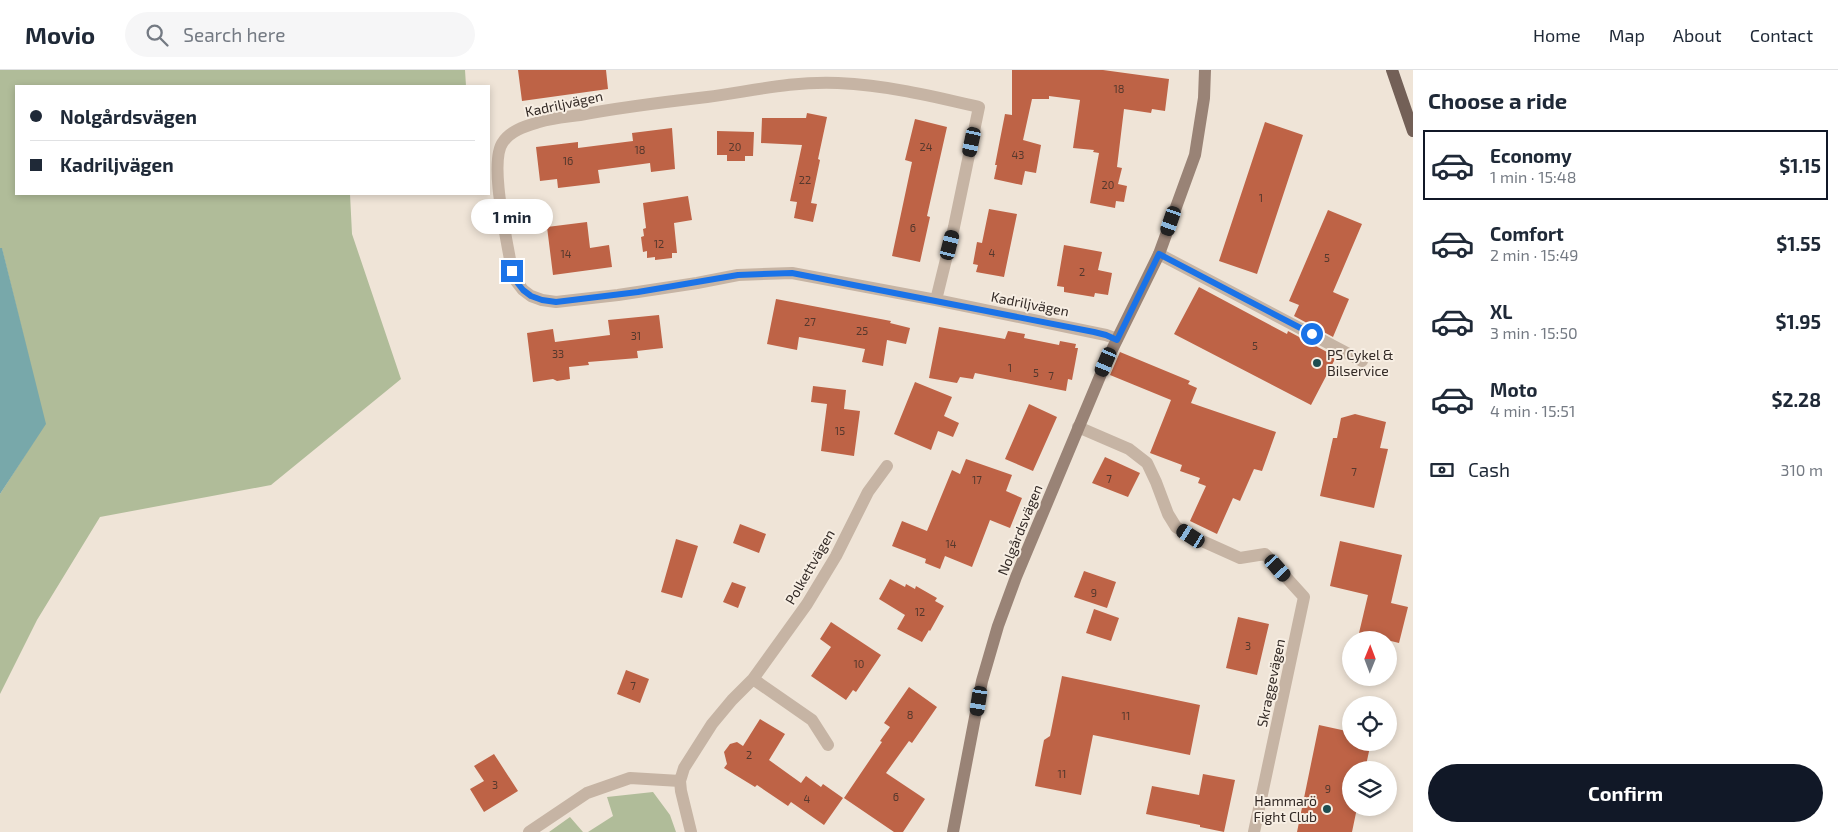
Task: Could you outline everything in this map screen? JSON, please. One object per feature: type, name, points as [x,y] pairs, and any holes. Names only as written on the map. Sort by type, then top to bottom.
[{"type":"main road","points":[[1392,70],[1413,131]]},
{"type":"street","name":"Nolgårdsvägen","points":[[953,832],[982,681],[998,626],[1016,577],[1078,427],[1117,340],[1159,254],[1195,154],[1204,98],[1205,70]]},
{"type":"street","name":"Kadriljvägen","points":[[936,300],[954,227],[979,107],[908,91],[860,84],[835,83],[777,86],[716,96],[618,108],[540,122],[510,134],[499,149],[497,159],[498,184],[512,271],[516,281],[523,290],[542,300],[556,302],[618,295],[738,275],[792,273],[1106,335],[1117,340]]},
{"type":"street","points":[[1159,254],[1362,361]]},
{"type":"street","name":"Skraggevägen","points":[[1078,427],[1129,449],[1147,463],[1168,514],[1176,526],[1191,536],[1240,558],[1265,554],[1304,597],[1254,832]]},
{"type":"street","name":"Polkettvägen","points":[[680,781],[684,768],[712,724],[753,679],[807,604],[836,556],[868,492],[887,466]]},
{"type":"street","points":[[753,679],[812,720],[828,745]]},
{"type":"street","points":[[529,832],[587,793],[630,778],[680,781],[682,802],[691,832]]},
{"type":"green space","points":[[0,70],[465,70],[466,85],[15,85],[15,195],[350,195],[352,234],[401,379],[271,485],[100,517],[37,620],[0,694],[0,494],[45,424],[2,249],[0,248]]},
{"type":"green space","points":[[653,792],[670,815],[676,832],[588,832],[613,816],[607,797]]},
{"type":"green space","points":[[570,817],[583,832],[549,832]]},
{"type":"water","points":[[0,248],[2,248],[46,424],[0,494]]},
{"type":"building","points":[[518,70],[606,70],[608,89],[522,101]]},
{"type":"building","points":[[1012,70],[1103,70],[1169,79],[1165,111],[1152,109],[1151,113],[1124,109],[1117,167],[1122,168],[1118,184],[1127,186],[1124,202],[1116,201],[1115,208],[1090,203],[1099,153],[1093,152],[1094,150],[1073,148],[1080,100],[1049,96],[1049,99],[1032,99],[1023,140],[1041,145],[1036,173],[1025,171],[1022,185],[994,179],[1005,114],[1012,115]]},
{"type":"building","points":[[807,113],[827,117],[811,203],[817,204],[813,222],[794,218],[797,202],[790,201],[802,145],[761,143],[762,118],[806,118]]},
{"type":"building","points":[[915,119],[947,127],[927,216],[930,217],[920,262],[892,256],[912,162],[905,160]]},
{"type":"building","points":[[1265,122],[1303,135],[1257,274],[1219,261]]},
{"type":"building","points":[[672,128],[675,169],[651,172],[650,163],[598,170],[600,183],[558,188],[557,179],[540,181],[536,147],[578,142],[578,148],[633,141],[632,133]]},
{"type":"building","points":[[717,131],[754,132],[753,156],[745,156],[745,161],[727,161],[727,155],[717,155]]},
{"type":"building","points":[[688,196],[692,220],[674,223],[677,253],[672,253],[672,258],[655,260],[655,257],[647,258],[647,251],[643,252],[641,237],[644,236],[643,229],[646,228],[643,203]]},
{"type":"building","points":[[989,209],[1017,214],[1004,277],[976,272],[978,265],[973,264],[977,242],[982,243]]},
{"type":"building","points":[[1328,210],[1362,224],[1333,292],[1349,299],[1333,337],[1294,316],[1299,305],[1289,301]]},
{"type":"building","points":[[587,222],[590,248],[609,245],[612,267],[553,275],[547,227]]},
{"type":"building","points":[[1064,245],[1102,252],[1098,270],[1112,273],[1108,295],[1095,293],[1094,297],[1064,292],[1064,287],[1057,286]]},
{"type":"building","points":[[1199,287],[1287,334],[1288,331],[1327,352],[1326,354],[1335,359],[1311,405],[1174,334]]},
{"type":"building","points":[[776,299],[891,321],[890,323],[910,328],[906,344],[887,340],[883,366],[862,362],[865,349],[799,337],[797,350],[767,344]]},
{"type":"building","points":[[659,315],[663,348],[637,351],[638,358],[588,362],[589,365],[569,367],[570,379],[533,382],[527,333],[553,329],[555,342],[610,335],[608,320]]},
{"type":"building","points":[[939,327],[1005,339],[1008,331],[1025,334],[1024,338],[1059,345],[1060,341],[1076,344],[1075,348],[1078,348],[1072,380],[1068,379],[1066,391],[975,373],[973,379],[960,377],[957,383],[929,378]]},
{"type":"building","points":[[1120,352],[1190,381],[1188,384],[1197,388],[1191,403],[1276,432],[1262,471],[1254,469],[1240,501],[1233,498],[1217,534],[1190,521],[1206,486],[1198,483],[1200,478],[1180,471],[1182,465],[1150,453],[1171,400],[1110,375]]},
{"type":"building","points":[[915,382],[952,397],[944,416],[959,423],[953,437],[938,431],[931,450],[894,434]]},
{"type":"building","points":[[813,386],[846,390],[844,409],[860,411],[854,456],[821,451],[827,404],[811,402]]},
{"type":"building","points":[[1029,404],[1057,417],[1033,471],[1005,459]]},
{"type":"building","points":[[1355,414],[1386,422],[1380,448],[1388,449],[1374,508],[1320,496],[1333,438],[1337,438],[1341,418]]},
{"type":"building","points":[[1105,457],[1140,473],[1128,497],[1092,483]]},
{"type":"building","points":[[966,459],[1012,475],[1006,491],[1022,498],[1010,528],[990,520],[972,567],[945,556],[940,569],[925,563],[926,559],[892,546],[902,521],[927,531],[952,470],[960,474]]},
{"type":"building","points":[[740,524],[766,534],[759,553],[733,543]]},
{"type":"building","points":[[676,539],[698,546],[682,598],[661,592]]},
{"type":"building","points":[[1340,541],[1402,555],[1391,603],[1408,607],[1399,643],[1398,631],[1359,631],[1368,595],[1330,586]]},
{"type":"building","points":[[1084,571],[1116,582],[1107,608],[1074,597]]},
{"type":"building","points":[[890,579],[905,587],[906,584],[915,589],[916,586],[937,598],[935,601],[944,606],[922,642],[897,629],[905,615],[879,599]]},
{"type":"building","points":[[732,582],[746,587],[738,608],[723,602]]},
{"type":"building","points":[[1094,609],[1119,618],[1111,641],[1086,633]]},
{"type":"building","points":[[1238,617],[1269,624],[1257,675],[1226,668]]},
{"type":"building","points":[[831,622],[881,655],[856,692],[853,690],[846,700],[811,676],[831,647],[820,639]]},
{"type":"building","points":[[626,670],[649,679],[640,703],[617,694]]},
{"type":"building","points":[[1062,676],[1200,705],[1190,755],[1093,735],[1081,795],[1035,786],[1044,740],[1050,736]]},
{"type":"building","points":[[909,687],[937,707],[912,743],[909,741],[886,773],[925,799],[903,832],[894,832],[844,798],[882,742],[880,741],[890,727],[884,723]]},
{"type":"building","points":[[760,719],[785,734],[769,760],[801,783],[806,776],[821,787],[823,784],[843,798],[824,825],[791,802],[788,806],[757,785],[755,787],[724,768],[727,764],[724,752],[730,744],[737,742],[743,746]]},
{"type":"building","points":[[1319,725],[1342,730],[1342,751],[1369,751],[1367,761],[1342,761],[1342,816],[1355,816],[1352,832],[1297,832]]},
{"type":"building","points":[[494,754],[518,791],[484,812],[470,789],[484,781],[474,766]]},
{"type":"building","points":[[1203,774],[1235,780],[1224,832],[1146,814],[1152,786],[1199,795]]},
{"type":"place","name":"PS Cykel & Bilservice","points":[[1317,363]]},
{"type":"place","name":"Hammarö Fight Club","points":[[1327,809]]},
{"type":"route","points":[[512,271],[516,281],[531,296],[556,302],[618,295],[738,275],[792,273],[1094,332],[1117,340],[1159,254],[1312,334]]}]
